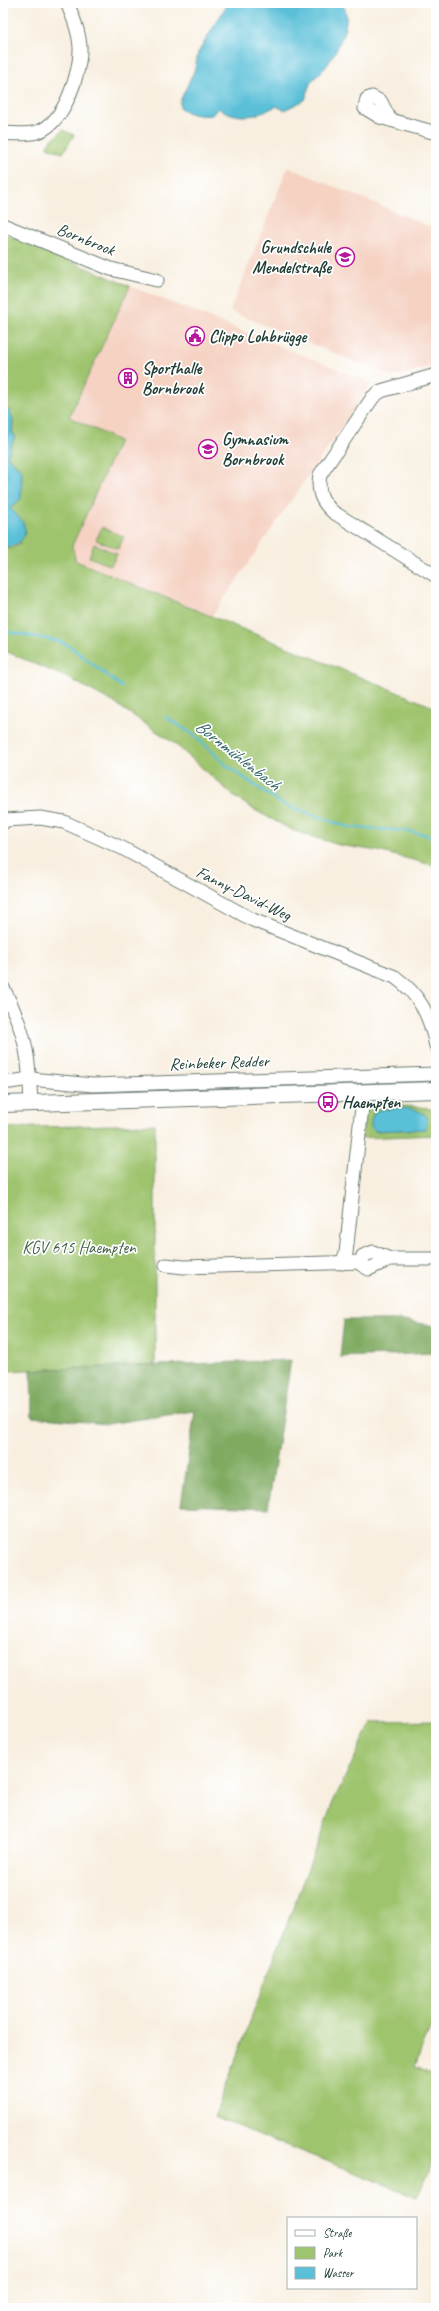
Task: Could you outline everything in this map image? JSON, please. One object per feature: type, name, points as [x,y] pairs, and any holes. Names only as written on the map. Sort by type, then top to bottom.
[{"type":"main road","name":"Reinbeker Redder","points":[[3,1104],[436,1090]]},
{"type":"street","points":[[3,134],[31,133],[42,130],[56,119],[63,108],[78,72],[80,58],[79,35],[67,3]]},
{"type":"street","points":[[390,120],[436,133]]},
{"type":"street","name":"Bornbrook","points":[[3,225],[110,269],[157,280]]},
{"type":"street","points":[[436,375],[388,388],[373,398],[320,474],[319,480],[322,500],[334,512],[436,576]]},
{"type":"street","name":"Fanny-David-Weg","points":[[4,819],[40,818],[64,822],[122,848],[253,920],[396,977],[413,991],[423,1006],[433,1032],[436,1046]]},
{"type":"street","points":[[3,988],[25,1039],[30,1079],[31,1104]]},
{"type":"street","name":"Reinbeker Redder","points":[[3,1083],[30,1079],[93,1084],[436,1074]]},
{"type":"street","points":[[342,1263],[345,1260],[348,1237],[362,1107],[361,1092]]},
{"type":"street","points":[[166,1265],[184,1267],[362,1262],[363,1256],[367,1253],[373,1252],[390,1259],[436,1259]]},
{"type":"shaded area","name":"Grundschule Mendelstraße","points":[[288,167],[436,229],[436,365],[393,377],[230,311]]},
{"type":"shaded area","name":"Gymnasium Bornbrook","points":[[130,286],[372,383],[212,616],[76,561],[72,546],[119,441],[69,418]]},
{"type":"green space","points":[[63,130],[74,135],[63,153],[47,147],[49,142]]},
{"type":"green space","points":[[3,233],[130,286],[69,417],[119,441],[72,546],[76,561],[436,708],[436,866],[378,851],[339,845],[294,831],[253,809],[235,797],[174,743],[113,702],[72,680],[3,650],[3,548],[12,548],[20,543],[23,523],[10,508],[20,468],[7,457],[15,436],[12,433],[13,424],[11,414],[3,405]]},
{"type":"green space","points":[[102,527],[124,537],[118,549],[96,540]]},
{"type":"green space","points":[[94,544],[117,554],[111,566],[89,557]]},
{"type":"green space","points":[[367,1104],[421,1107],[436,1110],[436,1135],[361,1138]],"holes":[[[389,1109],[426,1129],[375,1131],[373,1114],[378,1110]]]},
{"type":"green space","name":"KGV 615 Haempten","points":[[155,1124],[155,1365],[3,1371],[3,1128]]},
{"type":"green space","points":[[344,1320],[398,1320],[436,1326],[436,1353],[340,1357]]},
{"type":"green space","points":[[291,1360],[268,1508],[181,1505],[195,1411],[107,1424],[32,1417],[31,1370]]},
{"type":"green space","points":[[436,1721],[436,2015],[414,2067],[436,2076],[436,2154],[417,2197],[214,2117],[333,1802],[372,1722]]},
{"type":"water","points":[[228,3],[340,3],[345,9],[345,26],[338,46],[329,63],[311,82],[305,100],[284,110],[276,106],[261,113],[247,116],[240,116],[218,108],[212,115],[199,115],[191,114],[180,108],[180,101],[195,69],[198,53]]},
{"type":"water","points":[[3,405],[11,414],[13,424],[12,432],[15,436],[7,457],[22,471],[21,499],[10,508],[22,521],[25,533],[20,541],[13,546],[3,548]]},
{"type":"water","points":[[406,1108],[419,1111],[428,1119],[426,1129],[375,1131],[371,1127],[371,1122],[373,1115],[378,1110]]},
{"type":"waterway","name":"Bornmühlenbach","points":[[3,631],[58,641],[68,645],[122,687]]},
{"type":"waterway","name":"Bornmühlenbach","points":[[166,717],[195,736],[227,766],[282,804],[348,827],[407,831],[427,835],[436,840]]},
{"type":"place","name":"Grundschule Mendelstraße","points":[[345,257]]},
{"type":"place","name":"Clippo Lohbrügge","points":[[195,336]]},
{"type":"place","name":"Sporthalle Bornbrook","points":[[128,378]]},
{"type":"place","name":"Gymnasium Bornbrook","points":[[208,449]]},
{"type":"place","name":"Haempten","points":[[328,1102]]}]
